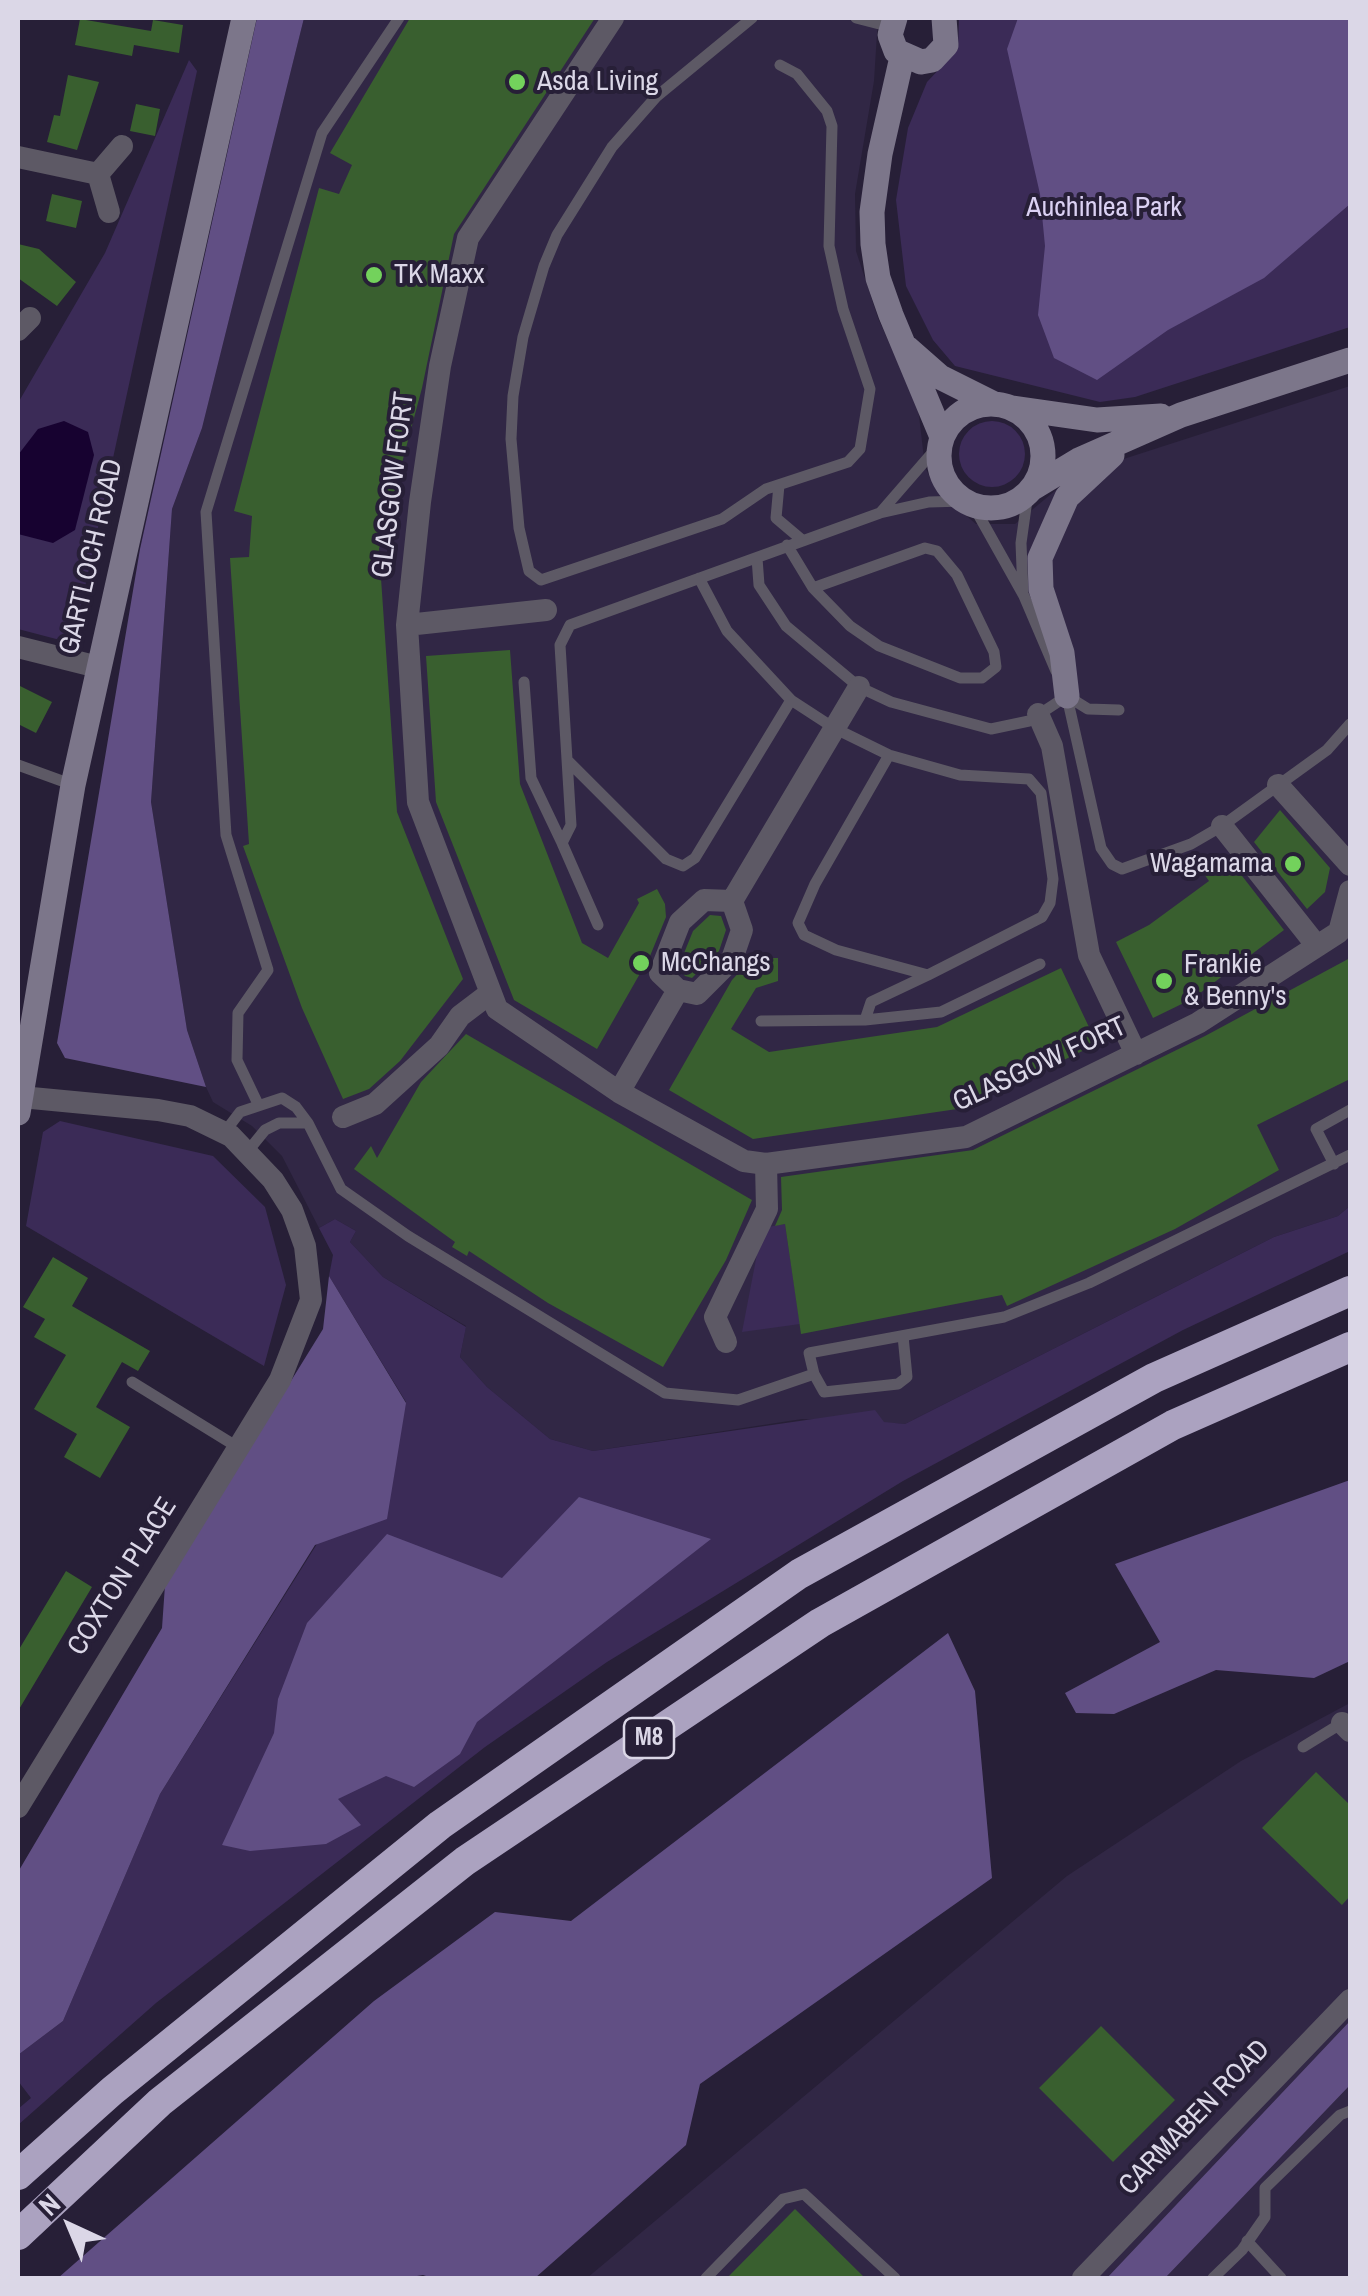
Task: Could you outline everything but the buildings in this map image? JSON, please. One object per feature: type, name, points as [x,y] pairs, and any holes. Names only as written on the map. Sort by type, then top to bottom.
[{"type":"highway","name":"M8","points":[[18,2176],[112,2091],[440,1825],[800,1574],[1154,1378],[1344,1292]]},
{"type":"highway","name":"M8","points":[[18,2235],[160,2102],[465,1861],[820,1622],[1173,1425],[1350,1347]]},
{"type":"street","name":"GARTLOCH ROAD","points":[[20,1105],[51,898],[73,784],[244,18]]},
{"type":"street","name":"GLASGOW FORT","points":[[613,18],[468,238],[440,366],[407,625],[418,802],[497,1010],[619,1092],[744,1161],[766,1164],[966,1137],[1198,1023],[1339,932],[1350,891]]},
{"type":"street","points":[[893,22],[892,43],[902,56],[922,62],[940,54],[948,35],[944,18]]},
{"type":"street","points":[[902,56],[872,212],[878,278],[941,441],[944,480],[968,503],[1003,506],[1078,460],[1181,415],[1350,360]]},
{"type":"street","points":[[98,174],[122,146]]},
{"type":"street","points":[[18,157],[98,174]]},
{"type":"street","points":[[98,174],[109,212]]},
{"type":"street","points":[[903,344],[940,378],[1002,406],[1035,428],[1042,446],[1039,476],[1029,491]]},
{"type":"street","points":[[941,441],[958,414],[1002,406],[1097,420],[1181,415]]},
{"type":"street","points":[[1066,696],[1062,653],[1040,589],[1044,544],[1059,508],[1078,484],[1149,430]]},
{"type":"street","points":[[407,625],[546,610]]},
{"type":"street","points":[[18,647],[98,666]]},
{"type":"street","points":[[732,902],[858,688]]},
{"type":"street","points":[[1038,714],[1052,746],[1089,955],[1136,1054]]},
{"type":"street","points":[[1278,786],[1350,866]]},
{"type":"street","points":[[1222,826],[1317,946]]},
{"type":"street","points":[[704,900],[732,902],[742,930],[732,959],[697,994],[678,990],[660,973],[680,922],[704,900]]},
{"type":"street","points":[[619,1092],[678,990]]},
{"type":"street","points":[[344,1117],[375,1104],[439,1046],[460,1016],[488,994]]},
{"type":"street","name":"COXTON PLACE","points":[[18,1806],[280,1380],[311,1300],[305,1246],[292,1210],[248,1151],[224,1133],[190,1116],[158,1110],[20,1105]]},
{"type":"street","points":[[726,1342],[715,1317],[767,1209],[766,1164]]},
{"type":"street","name":"CARMABEN ROAD","points":[[1083,2278],[1350,2000]]},
{"type":"lane","points":[[258,1104],[237,1060],[238,1013],[268,970],[226,835],[206,512],[322,134],[399,18]]},
{"type":"lane","points":[[752,18],[636,119],[604,158],[557,235],[535,292],[515,378],[512,484],[528,568],[545,581],[722,519],[779,484],[857,455],[870,389],[843,309],[829,246],[830,119],[797,74],[780,65]]},
{"type":"lane","points":[[856,18],[893,22]]},
{"type":"lane","points":[[880,513],[941,441]]},
{"type":"lane","points":[[779,484],[776,518],[802,540]]},
{"type":"lane","points":[[1024,596],[1020,543],[1029,491]]},
{"type":"lane","points":[[562,844],[571,826],[560,645],[570,625],[880,513],[929,502],[968,503],[1024,596],[1066,696],[1100,848],[1112,864],[1130,869],[1222,826],[1328,750],[1350,724]]},
{"type":"lane","points":[[788,545],[813,588],[850,626],[906,660],[976,680],[996,667],[994,652],[952,566],[937,551],[925,548],[813,588]]},
{"type":"lane","points":[[757,558],[756,578],[786,626],[858,688],[922,713],[991,729],[1018,725],[1066,696]]},
{"type":"lane","points":[[699,578],[727,632],[791,700],[834,728],[889,756],[960,775],[1029,779],[1042,794],[1053,879],[1042,917],[871,1002],[865,1020]]},
{"type":"lane","points":[[524,682],[531,778],[598,925]]},
{"type":"lane","points":[[1066,696],[1088,709],[1119,710]]},
{"type":"lane","points":[[568,761],[666,858],[688,865],[791,700]]},
{"type":"lane","points":[[889,756],[815,884],[798,923],[804,935],[836,950],[928,976]]},
{"type":"lane","points":[[18,765],[73,784]]},
{"type":"lane","points":[[761,1020],[865,1020],[941,1012],[1040,964]]},
{"type":"lane","points":[[224,1133],[240,1112],[282,1098],[296,1107],[308,1124],[341,1189],[664,1393],[738,1400],[814,1374]]},
{"type":"lane","points":[[1334,1164],[1316,1129],[1350,1110]]},
{"type":"lane","points":[[248,1151],[265,1130],[279,1123],[308,1124]]},
{"type":"lane","points":[[903,1336],[907,1377],[898,1384],[824,1392],[809,1353],[1004,1317],[1089,1284],[1350,1155]]},
{"type":"lane","points":[[132,1382],[239,1448]]},
{"type":"lane","points":[[1303,1747],[1348,1724]]},
{"type":"lane","points":[[1214,2278],[1265,2217],[1265,2188],[1340,2116],[1350,2111]]},
{"type":"lane","points":[[706,2278],[783,2200],[804,2194],[895,2278]]},
{"type":"lane","points":[[1247,2241],[1282,2278]]},
{"type":"shaded area","points":[[304,18],[878,18],[874,81],[855,194],[856,251],[878,318],[918,407],[925,467],[937,491],[976,524],[1015,524],[1074,475],[1350,386],[1350,1206],[1338,1216],[1274,1237],[905,1424],[802,1419],[593,1451],[550,1439],[487,1387],[460,1357],[466,1326],[383,1277],[350,1242],[356,1231],[335,1219],[319,1228],[282,1156],[252,1126],[213,1102],[206,1087],[187,1030],[151,802],[172,509],[202,428]]},
{"type":"shaded area","points":[[64,421],[88,432],[94,455],[75,530],[53,543],[18,534],[18,455],[38,429]]},
{"type":"shaded area","points":[[1350,1703],[1350,2278],[587,2278],[1067,1876],[1241,1761]]},
{"type":"green space","points":[[257,18],[304,18],[202,428],[172,509],[151,802],[187,1030],[206,1087],[65,1058],[57,1043],[140,549]]},
{"type":"green space","name":"Auchinlea Park","points":[[959,18],[1350,18],[1350,327],[1135,397],[1100,402],[955,366],[933,340],[906,286],[896,200],[908,128],[927,82],[958,49]]},
{"type":"green space","name":"Auchinlea Park","points":[[1018,18],[1350,18],[1350,204],[1264,278],[1168,330],[1097,380],[1054,358],[1038,315],[1045,246],[1040,194],[1007,49]]},
{"type":"green space","points":[[189,60],[197,71],[77,624],[60,640],[18,629],[18,403],[105,253]]},
{"type":"green space","points":[[992,421],[1015,431],[1025,454],[1015,477],[992,487],[969,477],[959,454],[969,431]]},
{"type":"green space","points":[[60,1121],[213,1156],[265,1207],[286,1285],[264,1366],[26,1226],[43,1132]]},
{"type":"green space","points":[[1350,1206],[1350,1251],[1183,1330],[903,1481],[607,1662],[485,1747],[156,2003],[18,2125],[18,2109],[31,2098],[18,2081],[18,2055],[63,2021],[160,1794],[406,1402],[329,1276],[333,1255],[319,1228],[335,1219],[356,1231],[350,1242],[383,1277],[466,1327],[460,1357],[487,1387],[550,1439],[593,1451],[875,1410],[884,1422],[905,1424],[1274,1237],[1338,1216]]},
{"type":"green space","points":[[785,1224],[800,1324],[742,1332],[762,1228]]},
{"type":"green space","points":[[329,1276],[406,1403],[387,1519],[315,1545],[160,1794],[63,2021],[18,2055],[18,1872],[162,1628],[165,1585],[323,1329]]},
{"type":"green space","points":[[1350,1480],[1350,1661],[1314,1678],[1216,1670],[1114,1714],[1076,1713],[1065,1693],[1160,1642],[1115,1564]]},
{"type":"green space","points":[[579,1497],[711,1539],[477,1722],[460,1754],[414,1787],[386,1776],[338,1799],[361,1825],[326,1844],[250,1851],[222,1845],[274,1733],[278,1699],[307,1623],[387,1534],[502,1578]]},
{"type":"green space","points":[[948,1633],[975,1691],[992,1878],[700,2084],[686,2145],[535,2278],[58,2278],[374,2001],[495,1912],[571,1921]]},
{"type":"green space","points":[[1350,2021],[1350,2085],[1165,2278],[1107,2278]]},
{"type":"place","name":"Asda Living","points":[[517,82]]},
{"type":"place","name":"TK Maxx","points":[[374,275]]},
{"type":"place","name":"Wagamama","points":[[1293,864]]},
{"type":"place","name":"McChangs","points":[[641,963]]},
{"type":"place","name":"Frankie & Benny's","points":[[1164,981]]}]
